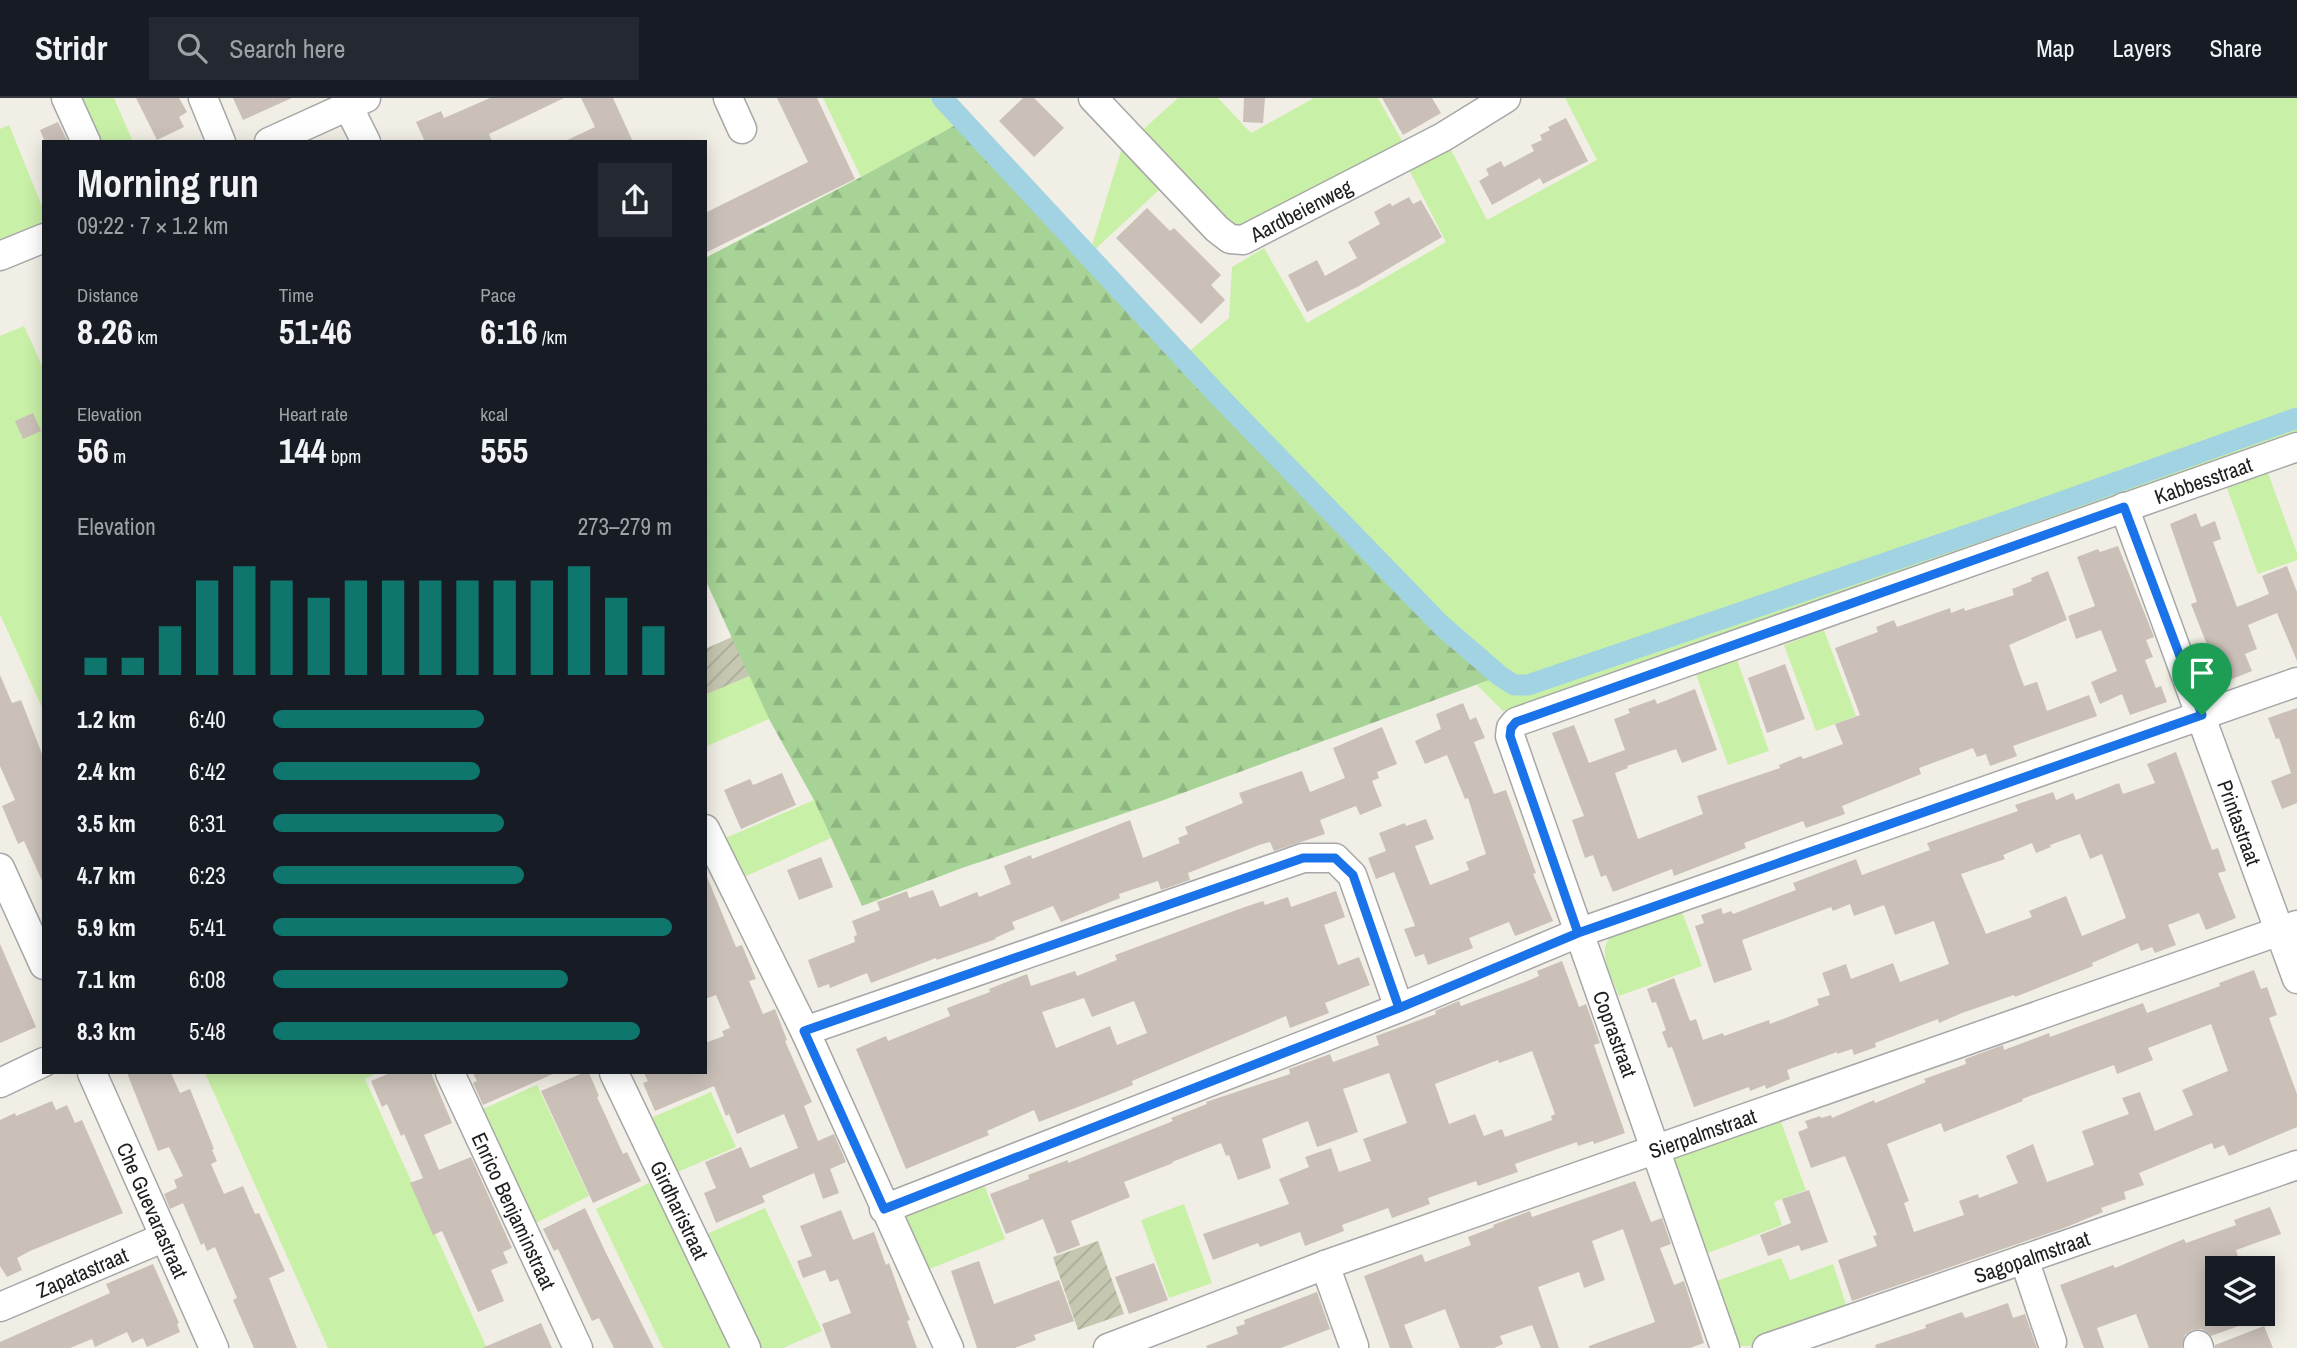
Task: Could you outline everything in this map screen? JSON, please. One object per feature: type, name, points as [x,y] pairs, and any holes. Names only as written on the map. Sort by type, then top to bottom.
[{"type":"street","points":[[66,98],[85,140]]},
{"type":"street","points":[[203,98],[220,140]]},
{"type":"street","points":[[728,98],[742,129]]},
{"type":"street","name":"Aardbeienweg","points":[[1093,98],[1217,229],[1230,239],[1243,240],[1443,137],[1506,98]]},
{"type":"street","points":[[273,140],[357,102],[366,140]]},
{"type":"street","points":[[0,256],[42,239]]},
{"type":"street","name":"Kabbesstraat","points":[[1516,722],[2297,447]]},
{"type":"street","name":"Printastraat","points":[[2124,507],[2202,715],[2289,928],[2297,979]]},
{"type":"street","points":[[884,1209],[1399,1008],[1578,933],[2297,682]]},
{"type":"street","name":"Coprastraat","points":[[1516,722],[1511,728],[1510,736],[1725,1348]]},
{"type":"street","points":[[707,834],[804,1031],[949,1348]]},
{"type":"street","points":[[804,1031],[1303,858],[1335,858],[1353,875],[1399,1008]]},
{"type":"street","points":[[0,868],[42,961]]},
{"type":"street","name":"Sierpalmstraat","points":[[1108,1348],[1325,1265],[2289,928]]},
{"type":"street","points":[[0,1083],[42,1063]]},
{"type":"street","name":"Che Guevarastraat","points":[[92,1074],[214,1348]]},
{"type":"street","name":"Enrico Benjaminstraat","points":[[450,1074],[578,1348]]},
{"type":"street","name":"Girdharistraat","points":[[614,1074],[746,1348]]},
{"type":"street","name":"Sagopalmstraat","points":[[1767,1348],[2297,1165]]},
{"type":"street","name":"Zapatastraat","points":[[0,1307],[165,1237]]},
{"type":"street","points":[[2024,1259],[2052,1342]]},
{"type":"street","points":[[1325,1265],[1353,1346]]},
{"type":"shaded area","points":[[732,637],[750,676],[707,694],[707,648]]},
{"type":"shaded area","points":[[1098,1241],[1124,1314],[1078,1330],[1053,1257]]},
{"type":"green space","points":[[70,98],[114,98],[132,140],[87,140]]},
{"type":"green space","points":[[823,98],[939,98],[961,122],[861,177]]},
{"type":"green space","points":[[1178,98],[1218,98],[1251,133],[1314,98],[1378,98],[1406,148],[1235,234],[1137,135]]},
{"type":"green space","points":[[1565,98],[2297,98],[2297,438],[1503,711],[1477,685],[1499,676],[1441,625],[1182,357],[1229,318],[1232,267],[1264,248],[1307,323],[1446,242],[1405,162],[1446,140],[1487,220],[1597,160]]},
{"type":"green space","points":[[961,122],[1216,393],[1441,625],[1500,676],[1161,801],[962,868],[862,906],[814,800],[769,719],[707,583],[707,257]]},
{"type":"green space","points":[[9,125],[42,206],[42,224],[0,241],[0,129]]},
{"type":"green space","points":[[1122,148],[1161,188],[1089,255]]},
{"type":"green space","points":[[24,326],[42,366],[42,708],[0,614],[0,336]]},
{"type":"green space","points":[[2268,473],[2297,553],[2297,560],[2258,574],[2227,488]]},
{"type":"green space","points":[[1824,630],[1856,716],[1816,731],[1784,645]]},
{"type":"green space","points":[[1737,660],[1769,751],[1728,765],[1696,674]]},
{"type":"green space","points":[[750,676],[769,719],[707,746],[707,694]]},
{"type":"green space","points":[[814,800],[831,838],[744,877],[723,839]]},
{"type":"green space","points":[[1681,909],[1702,966],[1619,996],[1606,963],[1605,947],[1608,940],[1614,934]]},
{"type":"green space","points":[[205,1074],[375,1074],[365,1079],[487,1348],[328,1348]]},
{"type":"green space","points":[[537,1085],[589,1196],[528,1227],[476,1112]]},
{"type":"green space","points":[[711,1092],[736,1147],[668,1176],[644,1121]]},
{"type":"green space","points":[[1778,1114],[1806,1190],[1774,1202],[1782,1225],[1700,1256],[1673,1162],[1676,1155]]},
{"type":"green space","points":[[981,1177],[1005,1239],[927,1270],[905,1218],[907,1210]]},
{"type":"green space","points":[[655,1180],[735,1348],[663,1348],[596,1209]]},
{"type":"green space","points":[[1184,1204],[1212,1283],[1169,1298],[1141,1220]]},
{"type":"green space","points":[[765,1208],[822,1331],[783,1348],[748,1348],[698,1238]]},
{"type":"green space","points":[[1781,1258],[1790,1280],[1833,1264],[1848,1311],[1751,1346],[1734,1342],[1711,1283]]},
{"type":"building","points":[[136,98],[179,98],[187,112],[179,117],[184,127],[157,140]]},
{"type":"building","points":[[233,98],[292,98],[243,120]]},
{"type":"building","points":[[490,98],[564,98],[489,134],[491,140],[424,140],[416,122],[441,111],[444,118]]},
{"type":"building","points":[[581,98],[613,98],[632,140],[567,140],[595,127]]},
{"type":"building","points":[[777,98],[817,98],[855,179],[707,252],[707,212],[808,162]]},
{"type":"building","points":[[1023,98],[1034,98],[1064,128],[1034,157],[999,121]]},
{"type":"building","points":[[1244,98],[1265,98],[1263,123],[1243,122]]},
{"type":"building","points":[[1382,98],[1432,98],[1441,113],[1403,135]]},
{"type":"building","points":[[1566,118],[1588,161],[1543,184],[1540,178],[1492,205],[1479,181],[1489,175],[1486,169],[1501,161],[1504,167],[1534,151],[1531,145],[1542,140],[1540,135],[1550,130],[1548,127]]},
{"type":"building","points":[[58,122],[67,140],[44,140],[40,130]]},
{"type":"building","points":[[1409,197],[1413,204],[1421,200],[1442,237],[1359,286],[1307,312],[1288,275],[1317,260],[1325,276],[1357,258],[1348,242],[1380,224],[1374,212]]},
{"type":"building","points":[[1147,208],[1170,231],[1174,228],[1221,275],[1211,285],[1225,300],[1201,324],[1116,238]]},
{"type":"building","points":[[33,413],[41,431],[23,439],[15,421]]},
{"type":"building","points":[[2196,513],[2201,527],[2215,521],[2221,539],[2213,542],[2237,607],[2269,594],[2262,576],[2287,566],[2297,592],[2297,661],[2277,613],[2248,625],[2257,649],[2245,654],[2252,671],[2222,683],[2191,604],[2197,602],[2170,524]]},
{"type":"building","points":[[2118,546],[2154,637],[2146,640],[2153,657],[2145,660],[2156,688],[2161,686],[2167,702],[2130,715],[2122,694],[2100,704],[2091,682],[2117,671],[2101,630],[2076,639],[2068,616],[2095,606],[2077,557],[2098,549],[2100,552]]},
{"type":"building","points":[[2048,571],[2067,620],[2009,645],[2024,686],[2037,682],[2047,711],[2089,695],[2097,716],[2013,746],[2017,756],[1990,766],[1986,754],[1977,757],[1973,748],[1919,768],[1921,774],[1842,806],[1845,814],[1806,828],[1803,821],[1744,843],[1746,848],[1674,876],[1672,869],[1613,892],[1606,875],[1601,877],[1593,855],[1585,858],[1572,820],[1584,816],[1552,733],[1574,725],[1589,763],[1625,750],[1614,719],[1630,713],[1628,709],[1655,699],[1657,704],[1695,689],[1717,750],[1682,763],[1676,749],[1627,766],[1628,768],[1615,773],[1638,839],[1703,814],[1697,796],[1780,768],[1779,765],[1801,756],[1803,759],[1843,744],[1835,724],[1860,715],[1835,648],[1878,632],[1876,627],[1894,620],[1897,627],[1950,608],[1951,613],[1964,608],[1965,611],[2014,595],[2012,589]]},
{"type":"building","points":[[1785,664],[1805,719],[1767,733],[1748,678]]},
{"type":"building","points":[[0,675],[12,703],[21,700],[42,754],[42,881],[24,841],[18,844],[2,806],[15,800],[0,766]]},
{"type":"building","points":[[1463,703],[1470,720],[1476,717],[1485,738],[1474,742],[1494,794],[1506,790],[1536,873],[1533,874],[1553,921],[1515,936],[1509,922],[1469,938],[1473,948],[1428,965],[1424,954],[1415,957],[1404,929],[1415,926],[1394,872],[1376,879],[1368,858],[1386,851],[1379,833],[1405,823],[1406,826],[1426,819],[1434,839],[1415,846],[1430,885],[1469,870],[1466,862],[1486,854],[1468,798],[1465,799],[1447,755],[1425,764],[1415,741],[1441,729],[1436,714]]},
{"type":"building","points":[[2297,708],[2297,803],[2282,809],[2271,781],[2291,773],[2279,738],[2276,739],[2268,718]]},
{"type":"building","points":[[1382,727],[1397,764],[1377,772],[1379,778],[1372,781],[1382,806],[1360,815],[1356,806],[1320,820],[1325,834],[1274,851],[1270,842],[1259,845],[1188,873],[1190,880],[1161,890],[1158,881],[1119,894],[1120,898],[1061,922],[1053,906],[1012,922],[1015,929],[996,939],[871,983],[867,973],[830,988],[829,984],[818,988],[808,960],[855,942],[854,936],[857,935],[852,921],[880,910],[877,902],[907,891],[909,898],[933,890],[940,907],[977,892],[979,897],[1011,884],[1004,866],[1031,855],[1032,859],[1130,820],[1143,858],[1180,843],[1178,838],[1188,834],[1185,827],[1243,803],[1239,793],[1302,771],[1310,792],[1345,778],[1333,748]]},
{"type":"building","points":[[2176,752],[2212,850],[2218,848],[2226,871],[2218,873],[2236,918],[2206,930],[2199,913],[2168,925],[2176,945],[2155,953],[2152,947],[2141,951],[2138,943],[2092,963],[2093,966],[2015,997],[2014,995],[1939,1023],[1938,1019],[1875,1043],[1876,1047],[1854,1055],[1852,1049],[1837,1052],[1787,1070],[1790,1079],[1766,1089],[1765,1085],[1750,1091],[1749,1087],[1694,1107],[1672,1047],[1668,1048],[1662,1032],[1666,1030],[1656,1002],[1652,1003],[1647,989],[1674,978],[1690,1021],[1696,1019],[1703,1040],[1723,1033],[1724,1036],[1769,1020],[1770,1024],[1819,1005],[1817,999],[1830,995],[1822,973],[1846,964],[1851,979],[1893,963],[1900,982],[1949,964],[1934,921],[1895,935],[1884,905],[1854,916],[1850,904],[1833,911],[1831,907],[1742,940],[1752,970],[1714,983],[1695,926],[1704,923],[1701,915],[1721,908],[1723,914],[1731,911],[1733,914],[1796,890],[1793,883],[1856,859],[1862,875],[1930,850],[1927,843],[2018,811],[2015,805],[2053,792],[2056,800],[2073,793],[2076,800],[2119,783],[2123,794],[2155,783],[2147,764]],"holes":[[[2080,834],[2090,859],[2102,854],[2126,918],[2082,936],[2066,896],[2029,911],[2032,917],[1986,934],[1961,874],[2005,859],[2003,855],[2032,843],[2036,853]]]},
{"type":"building","points":[[782,773],[796,805],[741,829],[724,790],[750,779],[753,785]]},
{"type":"building","points":[[821,857],[833,887],[799,900],[787,870]]},
{"type":"building","points":[[707,877],[736,947],[742,945],[756,979],[749,981],[763,1014],[775,1009],[787,1040],[785,1041],[812,1102],[804,1106],[818,1141],[834,1134],[846,1162],[830,1169],[839,1193],[823,1199],[814,1173],[762,1196],[765,1202],[716,1223],[704,1193],[716,1188],[705,1162],[741,1147],[750,1168],[798,1148],[784,1114],[737,1134],[729,1114],[726,1116],[714,1086],[655,1111],[643,1083],[648,1081],[644,1074],[707,1074],[707,1042],[724,1036],[722,1031],[730,1028],[716,995],[707,998]]},
{"type":"building","points":[[1336,891],[1345,917],[1324,925],[1338,965],[1359,957],[1370,985],[1325,1003],[1329,1013],[1290,1028],[1286,1016],[1132,1081],[1133,1085],[1039,1122],[1034,1110],[987,1131],[989,1135],[906,1169],[856,1049],[886,1036],[888,1041],[950,1016],[947,1008],[1027,974],[1031,986],[1075,971],[1077,976],[1117,960],[1115,955],[1263,901],[1265,905],[1288,897],[1291,907]],"holes":[[[1084,998],[1092,1017],[1134,1001],[1147,1033],[1117,1045],[1110,1026],[1056,1048],[1042,1012]]]},
{"type":"building","points":[[0,944],[36,1027],[0,1043]]},
{"type":"building","points":[[1562,961],[1579,1007],[1586,1004],[1600,1043],[1594,1045],[1625,1133],[1594,1144],[1593,1141],[1578,1146],[1577,1142],[1515,1164],[1518,1172],[1478,1186],[1476,1181],[1428,1198],[1430,1204],[1392,1218],[1388,1208],[1342,1225],[1344,1231],[1305,1246],[1300,1232],[1260,1247],[1258,1243],[1213,1260],[1203,1234],[1289,1204],[1279,1179],[1309,1167],[1305,1157],[1331,1148],[1339,1172],[1371,1161],[1363,1139],[1407,1123],[1389,1073],[1343,1089],[1358,1132],[1317,1147],[1308,1121],[1262,1139],[1271,1168],[1238,1180],[1229,1155],[1226,1156],[1221,1143],[1172,1162],[1124,1182],[1130,1197],[1071,1221],[1080,1245],[1057,1254],[1043,1219],[1006,1234],[990,1194],[1029,1179],[1028,1175],[1068,1160],[1068,1163],[1173,1121],[1171,1118],[1207,1104],[1206,1102],[1290,1074],[1289,1069],[1330,1054],[1333,1062],[1379,1045],[1376,1036],[1436,1014],[1435,1011],[1459,1001],[1461,1006],[1525,982],[1539,976],[1537,971]],"holes":[[[1532,1051],[1555,1114],[1551,1116],[1552,1120],[1505,1137],[1502,1129],[1484,1136],[1475,1114],[1449,1124],[1435,1084],[1498,1060],[1499,1063]]]},
{"type":"building","points":[[2254,970],[2261,989],[2267,987],[2277,1015],[2269,1018],[2297,1094],[2297,1127],[2229,1156],[2224,1145],[2214,1149],[2212,1143],[2139,1173],[2144,1185],[2124,1192],[2126,1199],[2101,1208],[2103,1212],[1852,1301],[1838,1260],[1877,1246],[1873,1236],[1877,1235],[1845,1156],[1811,1168],[1798,1132],[1808,1128],[1805,1121],[1820,1116],[1831,1115],[1832,1118],[1874,1100],[1875,1103],[1926,1082],[1924,1079],[1966,1064],[1965,1059],[2003,1045],[2004,1050],[2049,1033],[2050,1037],[2143,1003],[2147,1013],[2220,986],[2219,983]],"holes":[[[2211,1024],[2228,1071],[2182,1090],[2193,1115],[2155,1131],[2140,1092],[2122,1098],[2129,1114],[2082,1131],[2094,1165],[2047,1182],[2033,1144],[2006,1156],[2018,1183],[1979,1198],[1978,1194],[1959,1201],[1964,1215],[1914,1232],[1904,1203],[1909,1201],[1887,1144],[1941,1123],[1944,1132],[2023,1101],[2022,1099],[2114,1065],[2117,1074],[2153,1060],[2148,1048]]]},
{"type":"building","points":[[127,1074],[171,1074],[180,1093],[190,1089],[214,1149],[212,1150],[217,1161],[211,1164],[224,1194],[243,1186],[255,1214],[259,1213],[285,1271],[269,1278],[297,1348],[254,1348],[233,1300],[237,1298],[215,1247],[207,1251],[204,1243],[201,1245],[183,1203],[170,1209],[164,1194],[177,1188],[174,1180],[183,1176],[169,1147],[158,1151]]},
{"type":"building","points":[[388,1074],[431,1074],[452,1123],[424,1135],[439,1170],[471,1157],[512,1248],[503,1252],[508,1263],[491,1270],[504,1301],[478,1312],[442,1231],[433,1235],[410,1183],[423,1178],[404,1134],[401,1136],[387,1104],[382,1107],[371,1081]]},
{"type":"building","points":[[474,1074],[553,1074],[483,1105],[473,1083],[477,1081]]},
{"type":"building","points":[[581,1074],[589,1074],[623,1154],[627,1152],[641,1181],[593,1203],[541,1091]]},
{"type":"building","points":[[52,1101],[56,1110],[67,1105],[75,1123],[82,1120],[123,1213],[17,1258],[22,1270],[7,1277],[0,1266],[0,1120]]},
{"type":"building","points":[[1635,1181],[1651,1222],[1662,1218],[1671,1244],[1660,1248],[1674,1285],[1684,1281],[1704,1343],[1690,1348],[1589,1348],[1655,1322],[1623,1229],[1592,1241],[1605,1280],[1584,1288],[1579,1272],[1538,1287],[1559,1348],[1541,1348],[1532,1325],[1500,1336],[1503,1344],[1494,1348],[1460,1348],[1445,1309],[1404,1325],[1413,1348],[1390,1348],[1364,1276],[1422,1254],[1425,1262],[1471,1245],[1468,1237],[1494,1227],[1493,1225],[1530,1211],[1532,1217]]},
{"type":"building","points":[[1809,1190],[1828,1242],[1801,1251],[1799,1245],[1768,1256],[1760,1235],[1791,1223],[1782,1199]]},
{"type":"building","points":[[2270,1207],[2281,1234],[2236,1250],[2238,1256],[2205,1256],[2205,1326],[2238,1326],[2211,1336],[2202,1329],[2192,1330],[2185,1335],[2182,1348],[2149,1348],[2136,1314],[2097,1328],[2104,1348],[2084,1348],[2060,1285],[2113,1265],[2115,1268],[2184,1239],[2186,1243],[2236,1225],[2234,1220]]},
{"type":"building","points":[[585,1208],[654,1348],[614,1348],[599,1318],[592,1321],[558,1249],[554,1251],[543,1229]]},
{"type":"building","points":[[841,1210],[853,1240],[874,1232],[886,1265],[889,1263],[910,1320],[907,1321],[917,1348],[831,1348],[822,1324],[851,1313],[838,1279],[830,1282],[825,1270],[803,1278],[797,1261],[812,1256],[800,1226]]},
{"type":"building","points":[[979,1261],[994,1304],[1059,1280],[1074,1321],[1034,1335],[1036,1340],[1015,1348],[977,1348],[951,1271]]},
{"type":"building","points":[[1154,1263],[1168,1300],[1129,1314],[1115,1277]]},
{"type":"building","points":[[153,1264],[179,1323],[180,1332],[147,1347],[143,1338],[132,1343],[127,1332],[95,1347],[92,1339],[70,1348],[0,1348],[0,1342],[110,1293],[106,1284]]},
{"type":"building","points":[[1317,1292],[1330,1329],[1281,1348],[1206,1346],[1238,1334],[1236,1327],[1245,1324],[1244,1320]]},
{"type":"building","points":[[2008,1303],[2013,1318],[2025,1314],[2037,1348],[1876,1348],[1875,1345],[1926,1328],[1925,1325],[1962,1312],[1965,1318]]},
{"type":"building","points":[[541,1323],[552,1348],[482,1348]]},
{"type":"building","points":[[2264,1326],[2273,1348],[2215,1348],[2215,1345]]},
{"type":"waterway","points":[[942,98],[1216,393],[1441,625],[1514,685],[1528,685],[1988,528],[2297,418]]},
{"type":"route","points":[[2202,715],[1578,933],[1399,1008],[884,1209],[804,1031],[1303,858],[1335,858],[1353,875],[1399,1008],[1489,971],[1578,933],[1510,736],[1511,728],[1516,722],[2124,507],[2202,715]]}]
